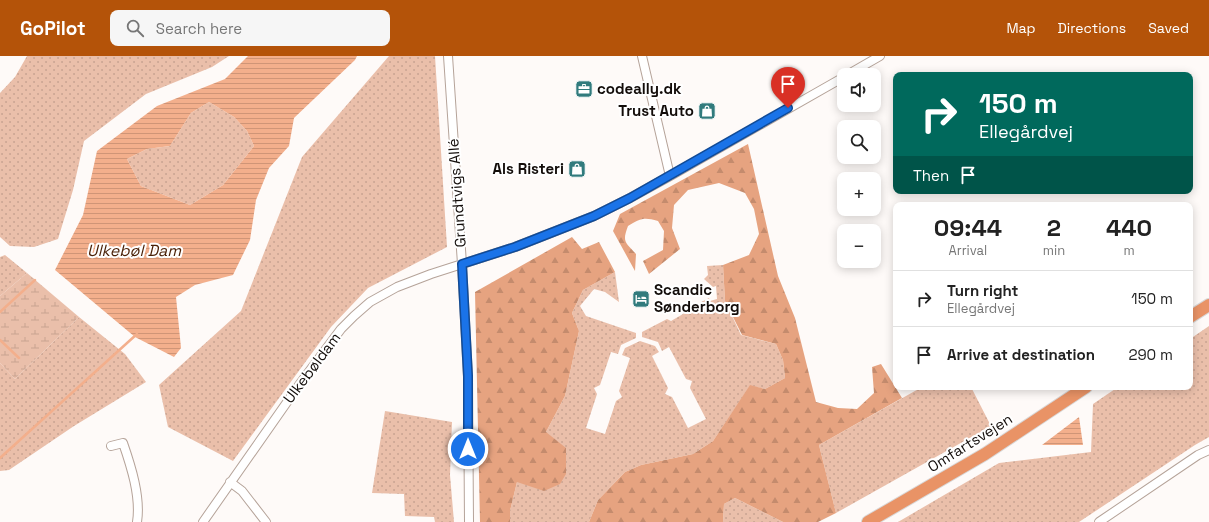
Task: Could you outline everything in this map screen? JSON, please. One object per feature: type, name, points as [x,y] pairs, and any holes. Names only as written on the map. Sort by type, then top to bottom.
[{"type":"highway","points":[[1193,315],[1209,304]]},
{"type":"highway","name":"Omfartsvejen","points":[[868,522],[985,454],[1081,390]]},
{"type":"street","name":"Grundtvigs Allé","points":[[448,56],[468,376],[469,522]]},
{"type":"street","points":[[642,56],[670,176]]},
{"type":"street","points":[[859,68],[880,56]]},
{"type":"street","name":"Ulkebøldam","points":[[203,522],[299,385],[341,329],[370,302],[397,287],[431,274],[515,247],[594,216],[670,176],[837,81]]},
{"type":"street","points":[[111,446],[123,443],[128,456],[137,494],[137,522]]},
{"type":"street","points":[[1098,522],[1198,455],[1209,450]]},
{"type":"street","points":[[230,482],[242,491],[266,522]]},
{"type":"green space","points":[[27,56],[229,56],[212,67],[146,94],[84,141],[73,190],[58,239],[34,247],[10,246],[0,237],[0,93],[15,77]]},
{"type":"green space","points":[[389,56],[435,56],[447,247],[368,288],[331,327],[233,461],[168,427],[159,385],[241,311],[302,157]]},
{"type":"green space","points":[[209,102],[234,117],[247,131],[254,146],[223,185],[190,205],[141,186],[127,159],[147,149],[170,146],[191,113]]},
{"type":"green space","points":[[748,144],[778,276],[795,318],[816,402],[838,408],[857,409],[874,393],[872,367],[881,364],[893,383],[893,390],[897,390],[902,398],[819,445],[836,513],[818,522],[783,522],[735,498],[724,504],[723,522],[589,522],[598,500],[625,472],[641,465],[693,454],[713,441],[750,385],[765,389],[785,378],[783,360],[776,344],[742,335],[725,301],[723,265],[749,255],[759,234],[754,209],[745,193],[719,183],[688,190],[674,205],[672,228],[680,249],[649,274],[643,261],[663,250],[664,231],[658,221],[649,219],[636,221],[628,226],[625,239],[627,244],[636,254],[635,271],[613,231],[620,214]]},
{"type":"green space","points":[[572,237],[582,249],[599,242],[615,272],[583,290],[572,313],[579,331],[565,396],[546,432],[566,448],[566,474],[560,484],[544,491],[517,482],[510,511],[510,522],[480,522],[475,292]]},
{"type":"green space","points":[[5,255],[27,273],[0,296],[0,257]]},
{"type":"green space","points":[[723,265],[725,301],[741,335],[776,344],[783,360],[785,378],[765,389],[750,386],[713,441],[693,454],[641,465],[625,472],[598,500],[589,522],[510,522],[510,511],[517,482],[565,396],[579,331],[572,313],[583,290],[615,272],[619,302],[605,292],[594,289],[580,306],[586,316],[636,333],[636,338],[621,345],[618,354],[611,352],[600,385],[594,388],[597,394],[586,428],[605,434],[616,401],[622,397],[619,391],[630,358],[622,355],[625,348],[640,341],[655,346],[659,352],[652,356],[668,388],[665,394],[672,397],[688,428],[706,419],[690,388],[692,381],[686,379],[669,347],[662,351],[658,342],[642,337],[642,332],[667,319],[671,321],[683,314],[684,311],[709,298],[710,301],[717,299],[716,286],[713,287],[704,279],[708,275],[707,266]]},
{"type":"green space","points":[[27,273],[79,317],[15,379],[0,363],[0,296]]},
{"type":"green space","points":[[79,317],[125,354],[146,382],[74,426],[9,470],[0,471],[0,363],[15,379]]},
{"type":"green space","points":[[1209,326],[1209,437],[1079,522],[898,522],[999,463],[1091,452],[1093,404],[1114,390],[1193,390],[1193,337]]},
{"type":"green space","points":[[917,390],[973,390],[991,426],[836,513],[819,445]]},
{"type":"green space","points":[[385,411],[452,422],[450,475],[454,522],[435,522],[434,517],[405,516],[404,494],[372,493]]},
{"type":"green space","points":[[735,498],[783,522],[723,522],[724,504]]},
{"type":"water","name":"Ulkebøl Dam","points":[[248,56],[357,56],[355,60],[294,118],[289,146],[269,168],[256,200],[250,240],[233,275],[195,285],[176,297],[181,348],[174,357],[135,337],[55,270],[83,215],[97,151],[157,106],[225,79]],"holes":[[[209,102],[234,117],[247,131],[254,146],[223,185],[190,205],[141,186],[127,159],[147,149],[170,146],[191,113]]]},
{"type":"water","points":[[1079,417],[1083,445],[1042,445]]},
{"type":"waterway","points":[[0,312],[35,280]]},
{"type":"waterway","points":[[0,458],[137,334]]},
{"type":"waterway","points":[[0,340],[19,358]]},
{"type":"place","name":"codeally.dk","points":[[584,89]]},
{"type":"place","name":"Trust Auto","points":[[707,111]]},
{"type":"place","name":"Als Risteri","points":[[577,169]]},
{"type":"place","name":"Scandic Sønderborg","points":[[641,299]]},
{"type":"route","points":[[468,449],[468,376],[462,264],[515,247],[594,216],[670,176],[788,108]]}]
